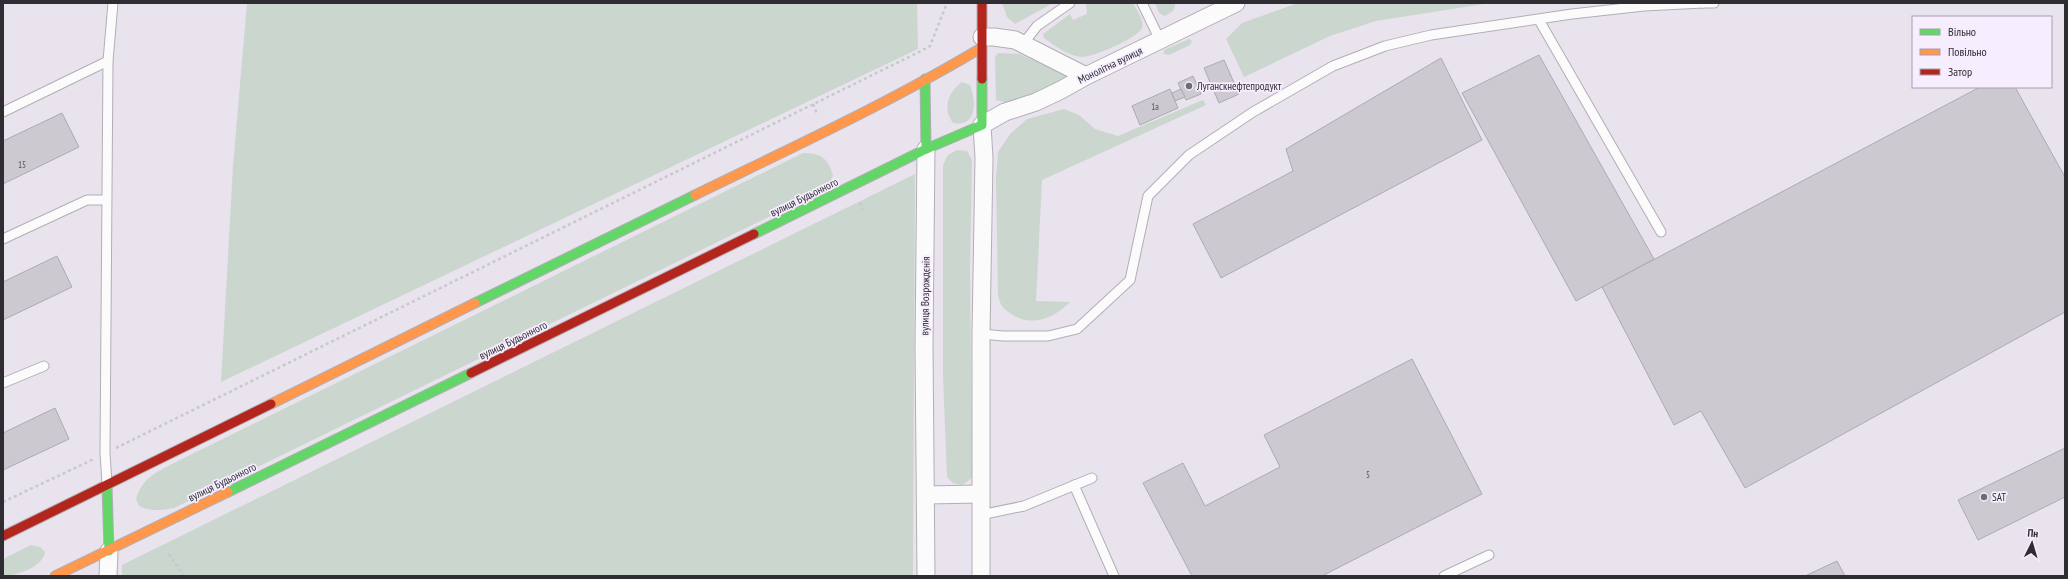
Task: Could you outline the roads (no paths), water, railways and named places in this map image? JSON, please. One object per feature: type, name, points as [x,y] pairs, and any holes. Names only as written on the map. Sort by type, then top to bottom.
[{"type":"main road","points":[[982,3],[982,125]]},
{"type":"main road","points":[[3,536],[825,131],[925,79],[981,42]]},
{"type":"main road","name":"вулиця Возрождєнія","points":[[925,79],[926,149]]},
{"type":"main road","name":"вулиця Будьонного","points":[[55,576],[636,293],[926,149],[982,125]]},
{"type":"main road","points":[[107,485],[109,551]]},
{"type":"street","name":"Монолітна вулиця","points":[[982,125],[1005,112],[1036,102],[1061,90],[1086,76],[1236,3]]},
{"type":"street","points":[[981,42],[1004,38],[1023,44],[1086,76]]},
{"type":"street","points":[[981,576],[981,334],[984,158],[982,125]]},
{"type":"street","name":"вулиця Возрождєнія","points":[[926,149],[924,346],[926,576]]},
{"type":"street","points":[[926,495],[980,494]]},
{"type":"street","points":[[108,576],[109,551]]},
{"type":"lane","points":[[107,485],[105,454],[106,200],[108,61],[112,3]]},
{"type":"lane","points":[[1023,44],[1037,26],[1070,3]]},
{"type":"lane","points":[[1142,3],[1160,40]]},
{"type":"lane","points":[[981,334],[1003,336],[1048,336],[1077,329],[1130,280],[1148,196],[1189,155],[1253,112],[1333,66],[1386,46],[1431,35],[1572,14],[1644,6],[1714,3]]},
{"type":"lane","points":[[1539,20],[1661,232]]},
{"type":"lane","points":[[3,112],[108,61]]},
{"type":"lane","points":[[3,239],[86,200],[106,200]]},
{"type":"lane","points":[[3,383],[44,366]]},
{"type":"lane","points":[[980,515],[1024,506],[1092,478]]},
{"type":"lane","points":[[1074,485],[1114,576]]},
{"type":"lane","points":[[1444,576],[1489,554]]},
{"type":"place","name":"Луганскнефтепродукт","points":[[1189,86]]},
{"type":"place","name":"SAT","points":[[1984,497]]}]
